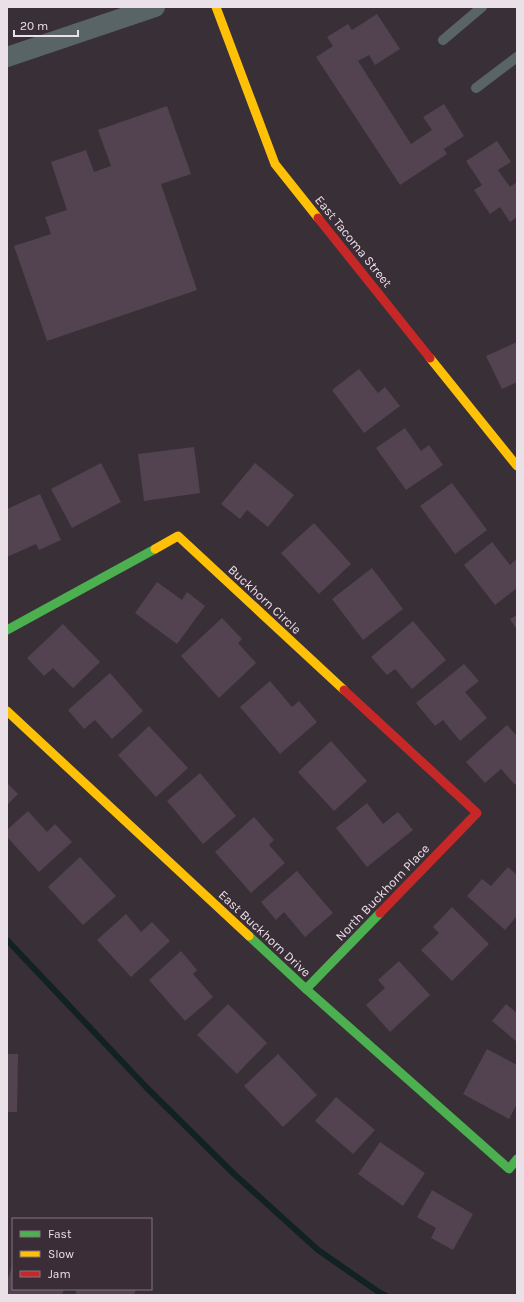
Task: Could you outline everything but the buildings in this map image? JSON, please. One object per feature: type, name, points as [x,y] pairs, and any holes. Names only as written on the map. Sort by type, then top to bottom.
[{"type":"street","points":[[7,57],[155,7]]},
{"type":"street","name":"East Tacoma Street","points":[[216,7],[275,164],[516,461]]},
{"type":"street","name":"Buckhorn Circle","points":[[7,630],[178,536],[477,813]]},
{"type":"street","name":"East Buckhorn Drive","points":[[7,711],[306,989],[509,1169],[517,1159]]},
{"type":"street","name":"North Buckhorn Place","points":[[306,989],[477,813]]},
{"type":"lane","points":[[443,40],[482,7]]},
{"type":"lane","points":[[476,88],[517,57]]},
{"type":"waterway","points":[[7,940],[147,1088],[233,1173],[318,1250],[385,1295]]},
{"type":"traffic: fast","points":[[7,630],[155,549]]},
{"type":"traffic: fast","points":[[306,989],[380,913]]},
{"type":"traffic: fast","points":[[249,936],[306,989],[509,1169],[517,1159]]},
{"type":"traffic: slow","points":[[216,7],[275,164],[318,218]]},
{"type":"traffic: slow","points":[[430,358],[517,466]]},
{"type":"traffic: slow","points":[[155,549],[178,536],[344,690]]},
{"type":"traffic: slow","points":[[7,711],[249,936]]},
{"type":"traffic: jam","points":[[318,218],[430,358]]},
{"type":"traffic: jam","points":[[344,690],[477,813],[380,913]]}]
